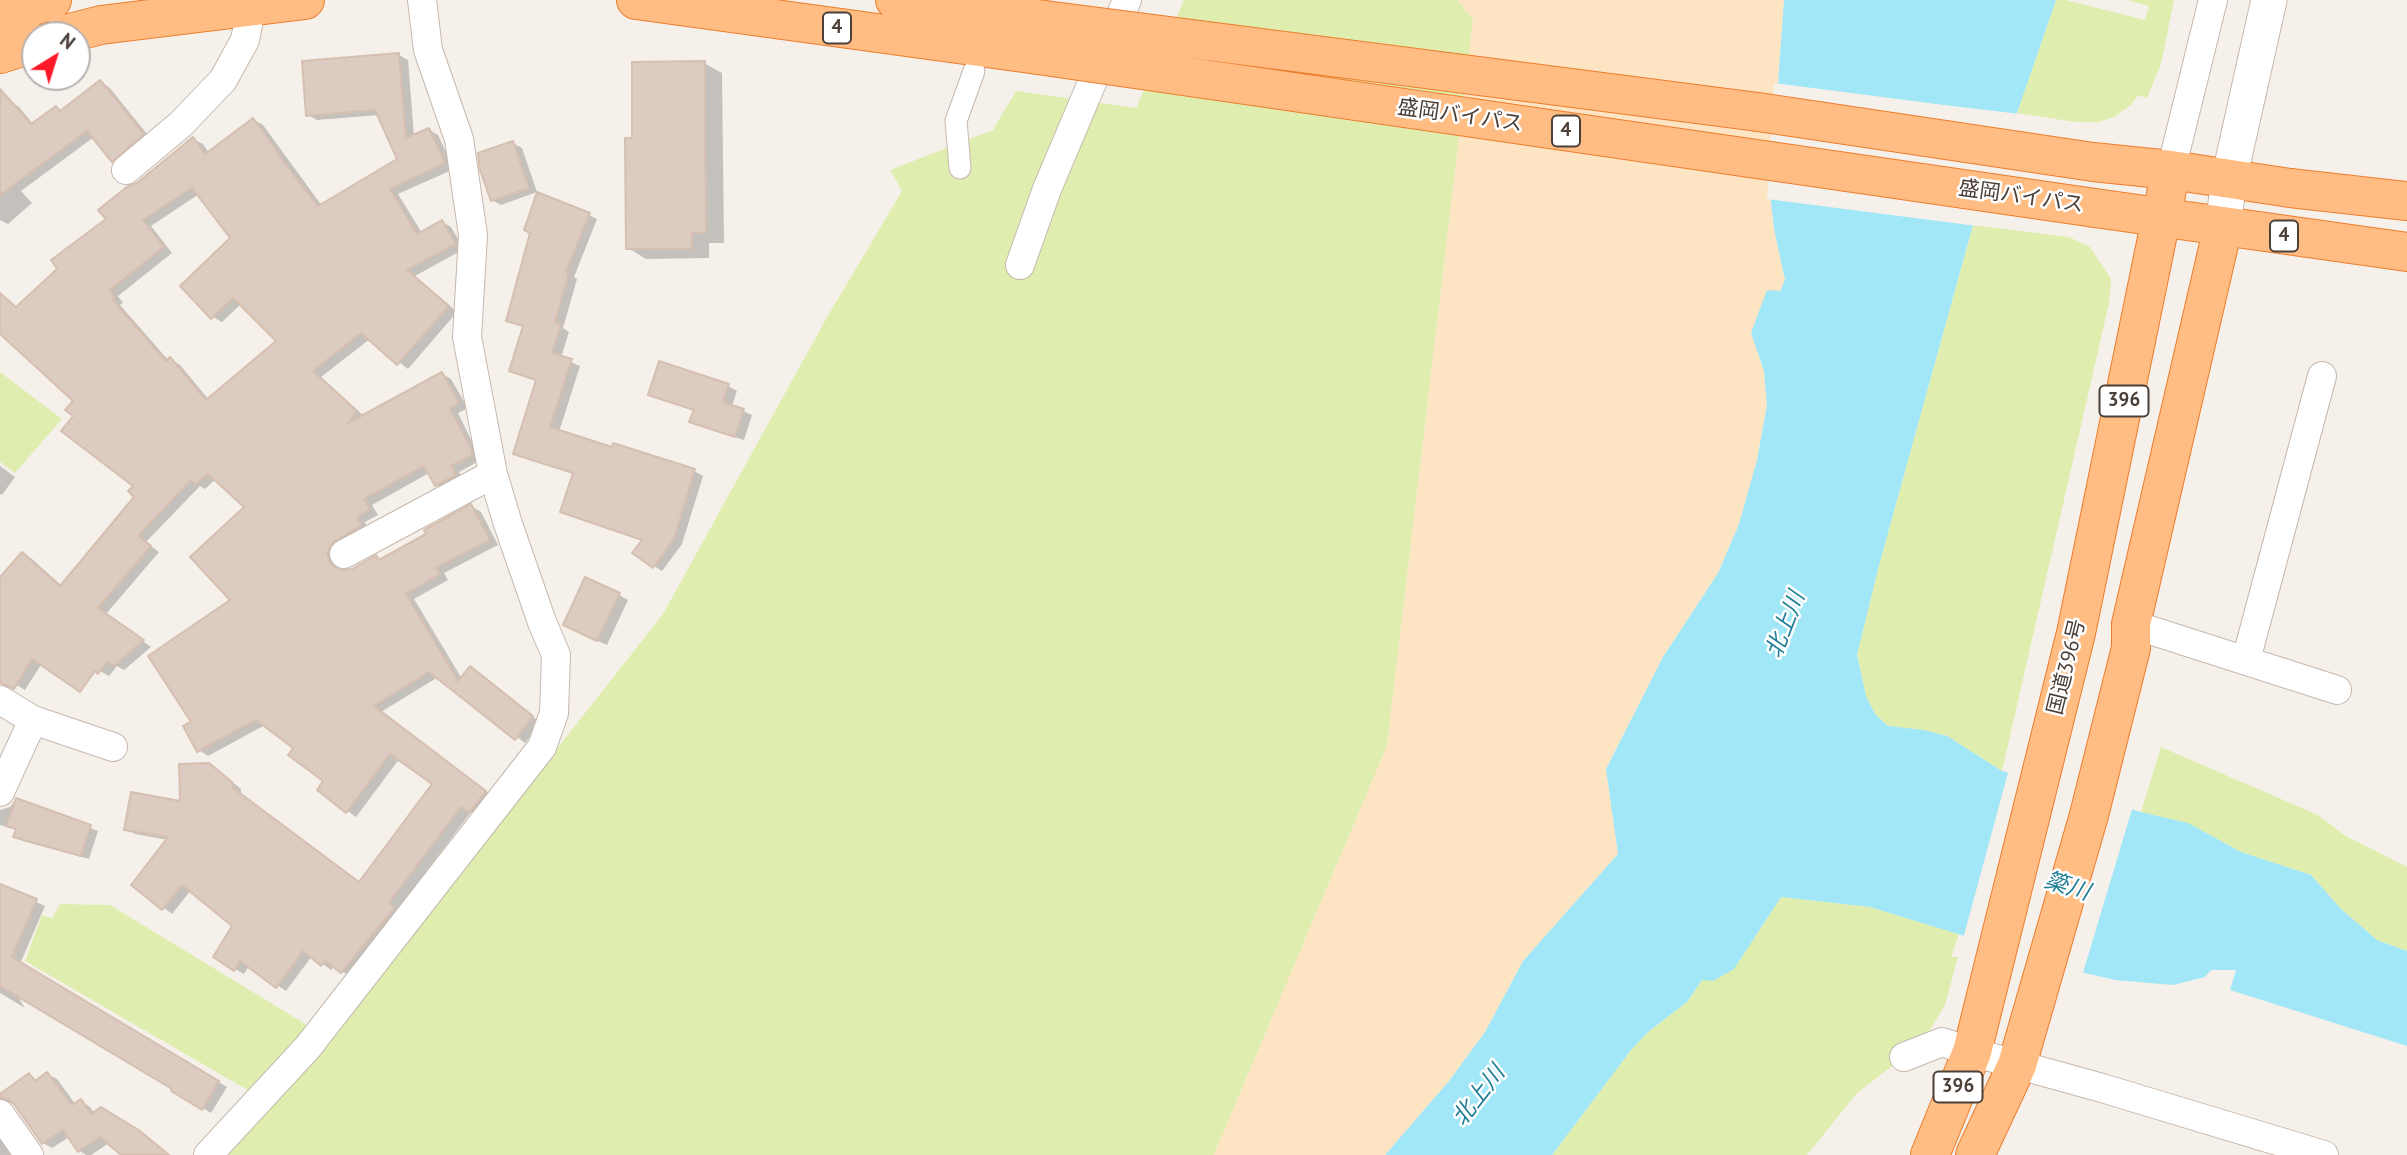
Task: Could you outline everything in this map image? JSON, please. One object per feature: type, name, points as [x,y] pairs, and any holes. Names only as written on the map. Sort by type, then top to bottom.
[{"type":"highway","points":[[0,17],[305,0]]},
{"type":"highway","name":"盛岡バイパス","points":[[636,0],[1041,38],[1758,112],[2093,162],[2407,201]]},
{"type":"highway","name":"盛岡バイパス","points":[[895,0],[1041,38],[2095,208],[2407,252]]},
{"type":"highway","points":[[0,54],[21,47]]},
{"type":"highway","name":"国道396号","points":[[1930,1155],[1976,1034],[2076,633],[2171,170]]},
{"type":"highway","name":"396","points":[[1975,1155],[2022,1047],[2089,815],[2223,227]]},
{"type":"street","points":[[208,1155],[307,1046],[542,747],[554,713],[556,655],[508,524],[493,474],[467,337],[473,235],[459,139],[428,50],[422,0]]},
{"type":"street","points":[[1020,265],[1047,190],[1127,0]]},
{"type":"street","points":[[2171,170],[2213,0]]},
{"type":"street","points":[[2223,227],[2229,179],[2269,0]]},
{"type":"street","points":[[126,170],[181,124],[223,80],[245,40],[253,5]]},
{"type":"street","points":[[960,168],[956,121],[974,71]]},
{"type":"street","points":[[2246,660],[2322,376]]},
{"type":"street","points":[[344,554],[493,474]]},
{"type":"street","points":[[2131,636],[2246,660],[2337,690]]},
{"type":"street","points":[[0,700],[33,720],[113,747]]},
{"type":"street","points":[[0,792],[33,720]]},
{"type":"street","points":[[1904,1057],[1942,1042],[1976,1034],[2022,1047],[2297,1150],[2323,1155]]},
{"type":"street","points":[[0,1114],[29,1155]]},
{"type":"green space","points":[[1184,0],[1458,0],[1473,20],[1387,746],[1214,1155],[225,1155],[313,1059],[663,614],[826,319],[902,191],[890,170],[993,130],[1016,91],[1136,108]]},
{"type":"green space","points":[[2056,0],[2066,0],[2145,20],[2149,6],[2127,0],[2174,0],[2161,64],[2147,98],[2138,95],[2131,105],[2114,117],[2099,122],[2075,122],[2017,113]]},
{"type":"green space","points":[[1973,225],[2069,237],[2090,247],[2111,279],[2109,303],[2002,771],[1947,736],[1888,726],[1875,714],[1866,696],[1857,655],[1878,569]]},
{"type":"green space","points":[[0,372],[62,419],[15,473],[0,462]]},
{"type":"green space","points":[[2161,747],[2318,815],[2346,836],[2407,867],[2407,951],[2377,940],[2341,909],[2311,875],[2241,852],[2187,823],[2141,812]]},
{"type":"green space","points":[[1781,897],[1870,907],[1959,934],[1951,957],[1958,957],[1945,1005],[1930,1030],[1904,1057],[1857,1093],[1807,1155],[1552,1155],[1631,1050],[1648,1032],[1687,1002],[1702,980],[1734,969]]},
{"type":"green space","points":[[60,904],[110,905],[307,1025],[251,1092],[25,961],[42,915],[52,918]]},
{"type":"sand","points":[[1458,0],[1784,0],[1770,193],[1774,229],[1785,280],[1751,333],[1764,371],[1767,405],[1757,460],[1739,524],[1718,573],[1663,657],[1606,769],[1618,854],[1523,961],[1485,1032],[1449,1081],[1385,1155],[1214,1155],[1387,746],[1473,20]]},
{"type":"water","points":[[1784,0],[2056,0],[2017,113],[1973,225],[1878,569],[1857,655],[1866,696],[1875,714],[1888,726],[1947,736],[2002,771],[2188,823],[2241,852],[2311,875],[2341,909],[2377,940],[2407,951],[2407,1046],[2230,990],[2236,970],[2211,970],[2205,977],[2173,985],[2115,980],[1870,907],[1781,897],[1734,969],[1713,981],[1702,980],[1687,1002],[1648,1032],[1631,1050],[1552,1155],[1385,1155],[1449,1081],[1485,1032],[1523,961],[1618,854],[1606,769],[1663,657],[1718,573],[1739,524],[1757,460],[1767,405],[1764,371],[1751,333],[1767,290],[1780,291],[1785,280],[1774,229],[1770,193]]},
{"type":"pier","points":[[1774,83],[2020,114],[1977,226],[1767,199]]},
{"type":"pier","points":[[2009,769],[2133,806],[2082,976],[1963,939]]},
{"type":"building","points":[[399,53],[406,138],[429,128],[445,163],[390,189],[417,234],[442,220],[456,244],[407,270],[449,306],[397,365],[361,333],[313,371],[357,411],[348,423],[442,372],[459,403],[450,408],[473,455],[451,466],[456,475],[435,486],[424,466],[364,499],[370,510],[357,517],[361,526],[336,540],[327,554],[336,568],[343,570],[352,569],[376,555],[379,560],[426,534],[424,530],[471,504],[490,540],[436,568],[440,574],[406,594],[458,681],[470,666],[533,716],[515,740],[429,672],[374,706],[486,791],[469,813],[461,807],[389,903],[395,907],[341,973],[325,961],[321,966],[303,951],[276,988],[240,961],[234,971],[213,957],[232,926],[182,885],[162,910],[131,885],[168,837],[124,830],[131,792],[180,801],[179,764],[209,763],[232,782],[233,788],[359,882],[432,784],[390,754],[346,813],[317,790],[323,781],[288,755],[293,748],[256,720],[197,752],[183,726],[191,722],[148,656],[230,600],[190,557],[244,507],[208,474],[195,485],[191,480],[138,536],[151,546],[98,608],[144,640],[114,666],[107,662],[98,674],[95,671],[80,692],[32,659],[14,689],[0,683],[0,577],[22,552],[60,586],[134,497],[128,491],[133,486],[61,431],[73,416],[65,410],[73,401],[0,334],[0,293],[16,307],[57,269],[51,260],[106,219],[98,210],[128,186],[137,183],[193,137],[205,154],[253,118],[318,206],[397,159],[375,110],[306,116],[302,61]],"holes":[[[192,188],[230,238],[180,286],[211,319],[233,298],[276,341],[206,400],[170,357],[166,361],[112,299],[115,297],[110,290],[164,247],[143,220]]]},
{"type":"building","points":[[705,61],[706,233],[692,233],[692,249],[626,249],[625,138],[632,138],[632,62]]},
{"type":"building","points":[[100,80],[144,134],[112,162],[87,131],[0,195],[0,89],[31,124],[56,106],[60,111],[86,91],[91,91],[91,87]]},
{"type":"building","points":[[513,141],[529,188],[491,201],[480,170],[478,153]]},
{"type":"building","points":[[537,192],[590,213],[566,272],[569,272],[555,323],[561,325],[552,353],[572,359],[550,427],[612,447],[613,443],[695,469],[674,539],[653,568],[632,553],[642,540],[560,512],[573,473],[513,454],[536,380],[509,371],[523,326],[506,321],[530,233],[524,230]]},
{"type":"building","points":[[659,361],[729,384],[723,402],[744,409],[735,437],[689,422],[694,410],[648,395]]},
{"type":"building","points":[[585,577],[620,593],[597,641],[563,625]]},
{"type":"building","points":[[16,798],[91,825],[81,856],[13,837],[16,829],[6,826]]},
{"type":"building","points":[[0,884],[37,899],[12,957],[219,1081],[202,1110],[171,1091],[172,1089],[0,986]]},
{"type":"building","points":[[47,1072],[72,1105],[81,1099],[91,1114],[101,1107],[140,1131],[169,1155],[121,1155],[100,1137],[78,1152],[63,1130],[42,1144],[14,1104],[8,1099],[0,1098],[0,1094],[29,1073],[35,1081]]},
{"type":"water label","name":"北上川","points":[[1786,625]]},
{"type":"water label","name":"簗川","points":[[2067,887]]},
{"type":"water label","name":"北上川","points":[[1479,1096]]}]
